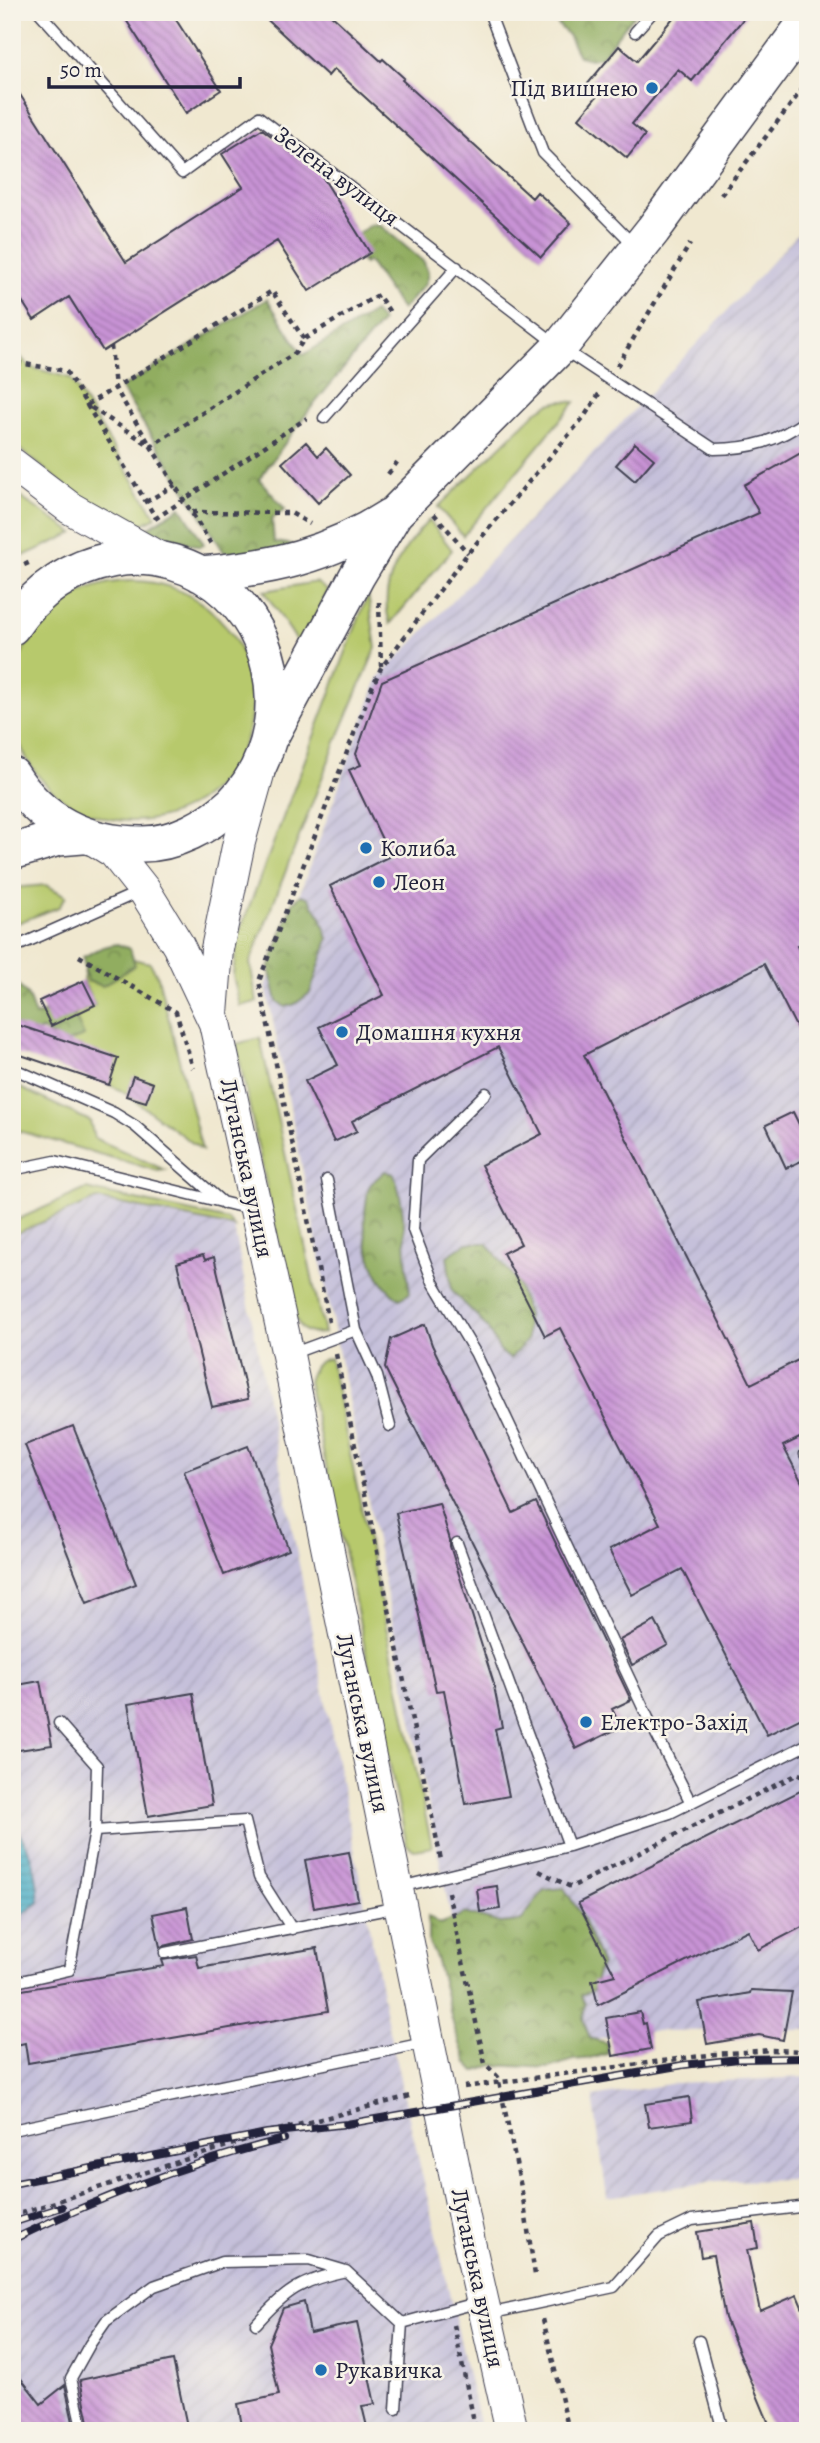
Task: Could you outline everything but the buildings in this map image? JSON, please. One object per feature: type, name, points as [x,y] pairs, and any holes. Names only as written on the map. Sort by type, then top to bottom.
[{"type":"main road","points":[[12,852],[58,838],[88,837],[124,844],[164,842],[194,831],[227,808],[260,768],[272,734],[357,576],[560,347],[638,249],[808,19]]},
{"type":"main road","points":[[12,464],[70,508],[159,558]]},
{"type":"main road","points":[[12,627],[45,589],[88,565],[110,559],[159,558],[250,569],[315,554],[410,517]]},
{"type":"main road","points":[[208,564],[218,585],[240,607],[262,646],[272,686],[272,734]]},
{"type":"main road","name":"Луганська вулиця","points":[[212,1016],[219,936],[239,842],[260,768]]},
{"type":"main road","points":[[12,775],[47,815],[88,837]]},
{"type":"main road","name":"Луганська вулиця","points":[[88,837],[114,852],[144,890],[178,945],[212,1016],[288,1355],[484,2308],[512,2431]]},
{"type":"lane","name":"Зелена вулиця","points":[[39,12],[182,173],[259,117],[560,347],[714,449],[761,445],[808,419]]},
{"type":"lane","points":[[489,12],[543,153],[638,249]]},
{"type":"lane","points":[[635,32],[653,12]]},
{"type":"lane","points":[[324,418],[457,267]]},
{"type":"lane","points":[[12,947],[144,890]]},
{"type":"lane","points":[[12,1068],[114,1113],[135,1126],[222,1203]]},
{"type":"lane","points":[[486,1093],[418,1160],[413,1230],[433,1282],[481,1365],[691,1803]]},
{"type":"lane","points":[[12,1170],[55,1161],[257,1211]]},
{"type":"lane","points":[[327,1180],[356,1330],[377,1376],[390,1426]]},
{"type":"lane","points":[[288,1355],[356,1330]]},
{"type":"lane","points":[[808,1449],[805,1454],[808,1460]]},
{"type":"lane","points":[[457,1543],[569,1846]]},
{"type":"lane","points":[[12,1983],[69,1970],[95,1831],[97,1766],[60,1723]]},
{"type":"lane","points":[[165,1954],[292,1929],[399,1897],[445,1878],[569,1846],[670,1813],[808,1744]]},
{"type":"lane","points":[[95,1831],[245,1821],[259,1877],[292,1929]]},
{"type":"lane","points":[[12,2130],[429,2041]]},
{"type":"lane","points":[[402,2323],[451,2311],[614,2287],[659,2236],[692,2220],[808,2206]]},
{"type":"lane","points":[[83,2431],[71,2378],[106,2321],[154,2286],[222,2262],[309,2260],[346,2271],[402,2323]]},
{"type":"lane","points":[[256,2324],[278,2299],[314,2278],[346,2271]]},
{"type":"lane","points":[[396,2409],[402,2323]]},
{"type":"lane","points":[[699,2341],[723,2431]]},
{"type":"path","points":[[721,195],[808,82]]},
{"type":"path","points":[[535,2275],[522,2192],[498,2077],[485,2064],[445,1878],[259,981],[381,668],[468,553],[584,417],[690,244]]},
{"type":"path","points":[[87,405],[272,291],[304,339]]},
{"type":"path","points":[[150,446],[295,353],[304,339],[378,295],[393,314]]},
{"type":"path","points":[[111,346],[115,388],[191,512],[208,564]]},
{"type":"path","points":[[12,353],[19,363],[65,371],[156,518],[305,418],[324,418]]},
{"type":"path","points":[[87,405],[150,446]]},
{"type":"path","points":[[386,477],[398,461]]},
{"type":"path","points":[[146,502],[175,485]]},
{"type":"path","points":[[191,512],[291,513],[313,526]]},
{"type":"path","points":[[410,517],[432,512],[468,553]]},
{"type":"path","points":[[379,598],[381,668]]},
{"type":"path","points":[[79,956],[176,1012],[195,1076]]},
{"type":"path","points":[[12,2216],[267,2133],[417,2094],[716,2054],[771,2050],[808,2051]]},
{"type":"path","points":[[451,2311],[476,2431]]},
{"type":"path","points":[[542,2319],[569,2431]]},
{"type":"shaded area","points":[[808,222],[808,2030],[633,2031],[480,2064],[266,986],[378,679],[707,333]]},
{"type":"shaded area","points":[[97,1199],[234,1227],[389,2030],[481,2431],[12,2431],[12,1235]]},
{"type":"shaded area","points":[[808,2077],[808,2180],[718,2181],[607,2197],[593,2097],[676,2083]]},
{"type":"green space","points":[[546,12],[636,12],[601,57],[590,59],[579,56],[568,35]]},
{"type":"green space","points":[[371,225],[381,226],[424,262],[428,274],[425,284],[402,310],[368,261],[364,264],[349,240]]},
{"type":"green space","points":[[267,299],[303,355],[374,312],[382,322],[310,409],[259,479],[285,509],[272,519],[274,542],[295,545],[275,556],[224,552],[121,388]]},
{"type":"green space","points":[[12,348],[30,367],[70,378],[156,517],[133,529],[82,499],[17,447],[12,441]]},
{"type":"green space","points":[[561,401],[575,402],[463,536],[438,507],[536,412]]},
{"type":"green space","points":[[12,492],[74,533],[23,556],[12,510]]},
{"type":"green space","points":[[181,507],[204,544],[200,547],[146,529]]},
{"type":"green space","points":[[429,520],[452,550],[390,624],[387,595],[390,581],[402,554]]},
{"type":"green space","points":[[132,581],[155,583],[178,590],[199,601],[217,616],[232,634],[243,655],[250,678],[250,724],[243,747],[232,768],[217,786],[199,801],[178,812],[155,819],[132,821],[109,819],[86,812],[65,801],[47,786],[32,768],[21,747],[14,724],[12,701],[14,678],[21,655],[32,634],[47,616],[65,601],[86,590],[109,583]]},
{"type":"green space","points":[[316,582],[328,591],[301,647],[264,591]]},
{"type":"green space","points":[[368,594],[376,648],[336,742],[250,963],[257,1002],[240,1006],[233,976],[238,936]]},
{"type":"green space","points":[[46,885],[66,896],[59,907],[12,925],[12,888]]},
{"type":"green space","points":[[301,895],[308,897],[321,917],[328,939],[310,993],[295,1004],[285,1007],[277,1001],[269,968],[293,902]]},
{"type":"green space","points":[[117,944],[130,949],[135,965],[103,986],[87,981],[83,957],[103,947]]},
{"type":"green space","points":[[111,954],[150,963],[158,977],[202,1150],[122,1091],[50,1055],[59,1022],[95,1005],[83,981],[85,969]]},
{"type":"green space","points":[[12,985],[18,985],[28,996],[35,1016],[65,1005],[76,1018],[84,1036],[65,1043],[42,1030],[27,1038],[12,1038]]},
{"type":"green space","points":[[260,1038],[324,1333],[307,1332],[297,1322],[293,1310],[236,1044]]},
{"type":"green space","points":[[12,1084],[90,1121],[94,1138],[165,1170],[158,1171],[12,1129]]},
{"type":"green space","points":[[385,1171],[394,1174],[403,1218],[410,1293],[400,1299],[390,1291],[375,1269],[365,1229],[368,1189]]},
{"type":"green space","points":[[86,1189],[228,1220],[234,1227],[97,1199],[12,1235],[12,1222]]},
{"type":"green space","points":[[467,1243],[487,1243],[517,1282],[527,1314],[527,1340],[510,1359],[500,1351],[477,1316],[452,1291],[447,1256]]},
{"type":"green space","points":[[330,1358],[432,1847],[414,1850],[407,1845],[308,1381],[316,1365]]},
{"type":"green space","points":[[564,1888],[581,1915],[602,1965],[593,1991],[581,1995],[585,2004],[583,2020],[590,2038],[607,2043],[608,2054],[573,2060],[549,2068],[493,2065],[475,2072],[467,2063],[454,2027],[436,1958],[428,1940],[428,1916],[440,1924],[464,1913],[501,1923],[521,1921],[544,1890]]},
{"type":"water","points":[[12,1824],[25,1842],[33,1860],[39,1902],[12,1922]]},
{"type":"railway","points":[[12,2184],[267,2133],[347,2124],[683,2065],[739,2059],[808,2058]]},
{"type":"railway","points":[[12,2240],[145,2182],[284,2139]]},
{"type":"railway","points":[[12,2223],[62,2207]]},
{"type":"place","name":"Під вишнею","points":[[652,88]]},
{"type":"place","name":"Колиба","points":[[366,848]]},
{"type":"place","name":"Леон","points":[[379,882]]},
{"type":"place","name":"Домашня кухня","points":[[342,1032]]},
{"type":"place","name":"Електро-Захід","points":[[586,1722]]},
{"type":"place","name":"Рукавичка","points":[[321,2370]]}]
